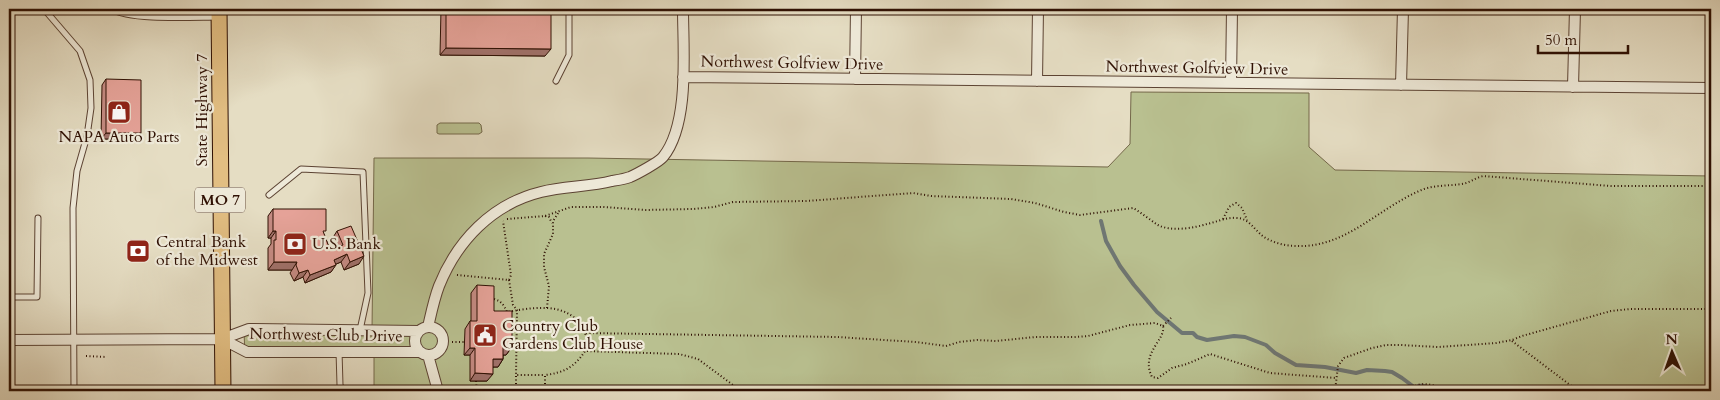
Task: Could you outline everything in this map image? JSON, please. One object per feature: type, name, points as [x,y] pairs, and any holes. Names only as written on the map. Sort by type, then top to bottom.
[{"type":"main road","name":"State Highway 7","points":[[219,13],[223,391]]},
{"type":"street","points":[[438,391],[424,354],[415,344],[415,339],[424,329],[438,288],[452,260],[467,237],[486,219],[516,201],[541,192],[598,184],[630,177],[662,158],[674,138],[682,108],[683,9]]},
{"type":"street","points":[[855,79],[856,9]]},
{"type":"street","points":[[1037,81],[1038,9]]},
{"type":"street","points":[[1231,83],[1232,9]]},
{"type":"street","points":[[1401,85],[1403,9]]},
{"type":"street","points":[[1573,88],[1575,9]]},
{"type":"street","name":"Northwest Golfview Drive","points":[[683,78],[1711,88]]},
{"type":"street","name":"Northwest Club Drive","points":[[222,339],[249,329],[424,329]]},
{"type":"street","points":[[424,329],[437,329],[448,342],[437,353],[424,354]]},
{"type":"street","points":[[9,340],[222,339]]},
{"type":"street","name":"Northwest Club Drive","points":[[222,339],[247,352],[339,351],[424,354]]},
{"type":"lane","points":[[44,9],[80,51],[90,80],[91,108],[87,136],[77,171],[74,208],[74,391]]},
{"type":"lane","points":[[112,9],[117,12],[140,15],[219,13]]},
{"type":"lane","points":[[556,81],[569,55],[570,9]]},
{"type":"lane","points":[[269,196],[301,169],[363,172],[368,294],[360,330]]},
{"type":"lane","points":[[9,297],[37,297],[38,218]]},
{"type":"lane","points":[[339,351],[340,384],[343,391]]},
{"type":"path","points":[[503,221],[511,218],[545,216],[571,206],[646,210],[706,208],[733,202],[796,201],[913,193],[931,196],[1017,200],[1080,215],[1133,208],[1158,225],[1168,228],[1200,226],[1223,219],[1240,218],[1273,242],[1283,245],[1309,246],[1324,243],[1355,230],[1384,210],[1425,189],[1435,186],[1464,184],[1483,176],[1611,186],[1711,186]]},
{"type":"path","points":[[1223,219],[1229,207],[1236,203],[1242,208],[1248,222]]},
{"type":"path","points":[[494,391],[516,386],[517,310],[513,305],[509,280],[511,275],[501,209]]},
{"type":"path","points":[[548,308],[549,286],[544,254],[552,234],[555,217],[560,211]]},
{"type":"path","points":[[545,216],[549,218],[553,225]]},
{"type":"path","points":[[445,274],[509,280]]},
{"type":"path","points":[[489,300],[498,300],[507,312]]},
{"type":"path","points":[[502,314],[517,310],[556,308],[573,316],[586,333],[585,351],[568,369],[556,374],[516,374]]},
{"type":"path","points":[[1335,391],[1338,366],[1344,358],[1386,345],[1455,346],[1512,340],[1610,311],[1630,309],[1711,309]]},
{"type":"path","points":[[1163,326],[1171,318]]},
{"type":"path","points":[[586,333],[836,337],[916,342],[946,346],[977,340],[1084,336],[1123,326],[1149,323],[1163,326]]},
{"type":"path","points":[[1163,326],[1164,332],[1150,357],[1149,371],[1152,377],[1155,378],[1172,368],[1213,354],[1238,364],[1270,373],[1336,378]]},
{"type":"path","points":[[1512,340],[1578,391]]},
{"type":"path","points":[[448,342],[464,342]]},
{"type":"path","points":[[585,351],[691,356],[698,359],[741,391]]},
{"type":"path","points":[[86,356],[107,357]]},
{"type":"path","points":[[545,375],[545,391]]},
{"type":"path","points":[[476,381],[477,391]]},
{"type":"path","points":[[1412,391],[1412,388],[1417,384],[1449,391]]},
{"type":"path","points":[[1492,391],[1510,388],[1523,391]]},
{"type":"green space","points":[[1131,92],[1309,93],[1309,147],[1335,170],[1711,176],[1711,391],[374,391],[374,351],[245,357],[244,331],[372,330],[374,158],[588,158],[1108,167],[1130,144]]},
{"type":"green space","points":[[440,123],[479,123],[482,132],[479,134],[439,134],[437,133],[437,125]]},
{"type":"water","points":[[1422,384],[1449,391],[1412,391],[1412,388]]},
{"type":"building","points":[[446,9],[551,9],[551,49],[446,48]]},
{"type":"building","name":"NAPA Auto Parts","points":[[106,79],[141,80],[141,133],[106,133]]},
{"type":"building","points":[[273,209],[326,209],[326,231],[323,231],[330,250],[343,245],[337,231],[351,226],[364,256],[350,262],[347,254],[334,260],[336,265],[310,275],[308,270],[299,273],[296,265],[297,262],[274,262],[276,231],[273,231]]},
{"type":"building","name":"Country Club Gardens Club House","points":[[477,285],[494,286],[494,311],[512,311],[512,347],[503,347],[503,359],[493,359],[493,374],[475,373],[475,348],[470,348],[470,321],[477,321]]},
{"type":"building","points":[[518,387],[531,387],[531,391],[497,391],[517,390]]},
{"type":"waterway","points":[[1101,221],[1106,241],[1120,266],[1157,312],[1182,333],[1193,333],[1197,337],[1207,340],[1234,336],[1245,337],[1266,345],[1275,353],[1296,365],[1325,367],[1356,373],[1367,370],[1392,372],[1414,387]]},
{"type":"place","name":"NAPA Auto Parts","points":[[119,112]]},
{"type":"place","name":"U.S. Bank","points":[[295,244]]},
{"type":"place","name":"Central Bank of the Midwest","points":[[138,251]]},
{"type":"place","name":"Country Club Gardens Club House","points":[[485,335]]}]
